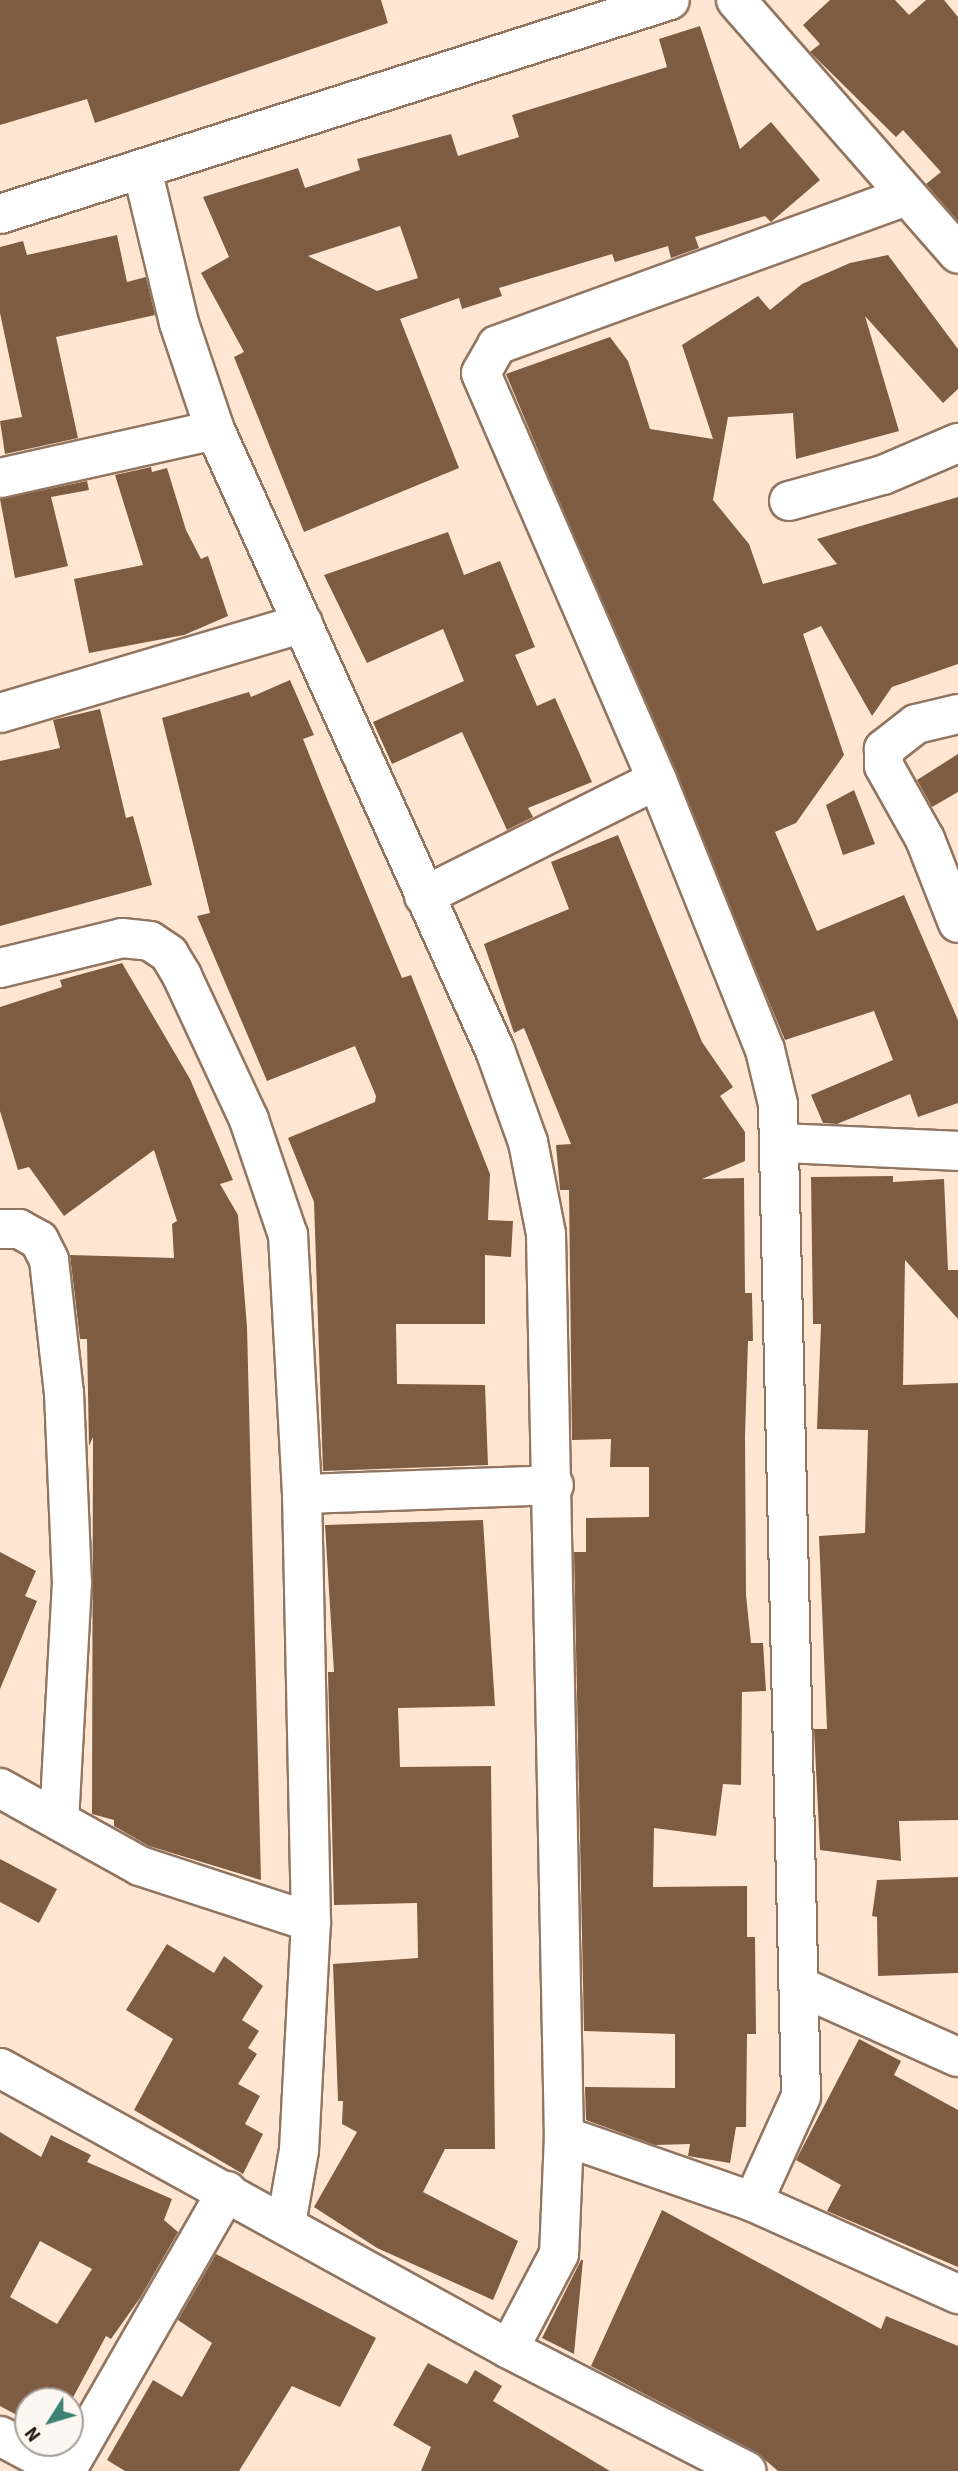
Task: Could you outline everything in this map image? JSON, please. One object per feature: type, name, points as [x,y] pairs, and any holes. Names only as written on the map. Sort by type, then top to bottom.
[{"type":"street","points":[[0,214],[143,173],[670,0]]},
{"type":"street","points":[[736,0],[958,254]]},
{"type":"street","points":[[143,173],[179,323],[215,430],[495,1050],[528,1142],[546,1234],[554,1485],[564,2136],[559,2254],[509,2349]]},
{"type":"street","points":[[753,2202],[801,2096],[782,1143],[765,1050],[657,780],[485,390],[482,362],[497,345],[906,197]]},
{"type":"street","points":[[0,478],[215,430]]},
{"type":"street","points":[[789,501],[883,475],[958,443]]},
{"type":"street","points":[[0,713],[303,623]]},
{"type":"street","points":[[958,714],[916,724],[884,749],[884,766],[925,839],[958,922]]},
{"type":"street","points":[[424,896],[657,780]]},
{"type":"street","points":[[0,968],[122,939],[150,941],[169,954],[182,976],[249,1120],[288,1235],[302,1494],[311,1922],[299,2150],[286,2224]]},
{"type":"street","points":[[782,1143],[958,1151]]},
{"type":"street","points":[[0,1229],[19,1229],[39,1240],[49,1260],[64,1393],[72,1582],[59,1821]]},
{"type":"street","points":[[302,1494],[554,1485]]},
{"type":"street","points":[[0,1788],[178,1881],[311,1922]]},
{"type":"street","points":[[799,1986],[958,2057]]},
{"type":"street","points":[[0,2068],[509,2349],[746,2471]]},
{"type":"street","points":[[564,2136],[753,2202],[958,2294]]},
{"type":"street","points":[[0,2436],[65,2471],[227,2191]]},
{"type":"building","points":[[0,0],[381,0],[388,23],[95,123],[87,99],[0,125]]},
{"type":"building","points":[[830,0],[895,0],[909,15],[926,0],[944,0],[958,17],[958,221],[926,184],[941,172],[903,130],[896,137],[810,52],[820,44],[803,25]]},
{"type":"building","points":[[700,26],[740,149],[771,122],[820,180],[771,222],[765,216],[695,237],[699,248],[671,258],[668,246],[615,262],[612,254],[499,288],[502,296],[462,309],[459,298],[400,319],[459,468],[304,532],[234,357],[244,352],[201,273],[229,257],[203,197],[298,168],[305,188],[360,170],[357,159],[451,134],[458,156],[519,137],[512,115],[667,67],[659,39]],"holes":[[[400,226],[418,278],[377,291],[308,256]]]},
{"type":"building","points":[[117,235],[127,282],[146,277],[155,315],[56,337],[78,438],[5,454],[0,421],[22,417],[0,313],[0,247],[23,241],[27,255]]},
{"type":"building","points":[[888,255],[958,349],[958,389],[943,403],[865,316],[899,431],[796,459],[793,413],[728,417],[713,500],[749,544],[763,584],[837,564],[817,539],[958,497],[958,664],[892,687],[872,716],[821,626],[803,634],[844,755],[796,823],[775,832],[817,931],[904,895],[958,1020],[958,1103],[918,1117],[910,1094],[837,1124],[823,1123],[811,1095],[893,1060],[874,1011],[785,1040],[506,374],[610,337],[628,361],[650,429],[713,439],[682,345],[758,296],[770,310],[802,284],[850,263]]},
{"type":"building","points":[[151,467],[152,472],[167,468],[186,530],[201,559],[208,556],[228,616],[184,635],[89,653],[74,579],[143,565],[115,475]]},
{"type":"building","points":[[87,481],[89,490],[51,497],[68,566],[15,578],[0,499]]},
{"type":"building","points":[[448,532],[464,575],[500,561],[535,647],[515,655],[537,706],[555,698],[592,782],[528,808],[533,817],[507,830],[462,732],[392,764],[373,722],[464,681],[443,629],[367,663],[324,575]]},
{"type":"building","points":[[290,680],[314,735],[303,739],[325,794],[402,978],[411,975],[490,1174],[488,1220],[513,1221],[511,1257],[485,1255],[485,1324],[396,1324],[397,1384],[485,1385],[488,1465],[323,1471],[314,1202],[288,1138],[375,1102],[376,1096],[355,1046],[267,1081],[197,916],[210,913],[162,718],[249,692],[251,697]]},
{"type":"building","points":[[100,709],[126,818],[133,816],[152,885],[0,926],[0,761],[60,748],[53,720]]},
{"type":"building","points":[[958,754],[958,792],[932,807],[917,780]]},
{"type":"building","points":[[854,790],[875,844],[843,855],[826,805]]},
{"type":"building","points":[[618,835],[702,1042],[733,1087],[720,1096],[745,1132],[745,1161],[702,1179],[744,1178],[745,1293],[752,1293],[753,1341],[748,1341],[745,1436],[746,1595],[751,1643],[763,1643],[766,1691],[742,1692],[741,1785],[723,1784],[716,1836],[654,1828],[653,1887],[747,1886],[747,1937],[755,1937],[756,2034],[747,2034],[746,2127],[736,2127],[730,2163],[688,2156],[690,2144],[655,2145],[586,2120],[585,2087],[675,2088],[675,2034],[584,2031],[574,1552],[586,1552],[586,1518],[649,1517],[649,1467],[610,1467],[611,1439],[572,1440],[569,1190],[560,1190],[556,1145],[571,1144],[524,1028],[514,1033],[484,944],[569,909],[551,862]]},
{"type":"building","points":[[122,963],[190,1079],[233,1180],[220,1184],[238,1215],[247,1327],[261,1880],[149,1846],[114,1826],[114,1820],[92,1814],[93,1437],[89,1446],[87,1339],[80,1339],[70,1255],[174,1258],[172,1224],[177,1221],[154,1150],[64,1216],[29,1167],[18,1170],[0,1111],[0,1007],[62,987],[60,980]]},
{"type":"building","points":[[893,1176],[893,1182],[944,1179],[948,1270],[958,1270],[958,1319],[905,1260],[903,1385],[958,1383],[958,1820],[899,1821],[901,1861],[820,1850],[814,1729],[827,1729],[819,1536],[865,1533],[868,1430],[817,1429],[821,1324],[813,1324],[811,1177]]},
{"type":"building","points":[[483,1520],[495,1706],[398,1708],[400,1767],[491,1766],[495,2149],[445,2149],[423,2192],[518,2241],[493,2300],[377,2248],[314,2207],[357,2132],[342,2124],[343,2101],[338,2101],[333,1964],[418,1958],[417,1903],[334,1905],[328,1672],[334,1672],[325,1525]]},
{"type":"building","points":[[0,1552],[36,1571],[25,1596],[37,1601],[0,1689]]},
{"type":"building","points":[[0,1859],[57,1889],[39,1923],[0,1902]]},
{"type":"building","points":[[958,1877],[958,1973],[878,1976],[877,1917],[872,1916],[877,1880]]},
{"type":"building","points":[[167,1944],[214,1973],[224,1956],[263,1986],[242,2020],[259,2031],[248,2048],[257,2054],[238,2084],[260,2096],[245,2124],[263,2134],[243,2174],[134,2110],[173,2039],[126,2010]]},
{"type":"building","points":[[859,2039],[901,2061],[894,2075],[958,2110],[958,2267],[827,2211],[841,2185],[796,2160]]},
{"type":"building","points":[[0,2132],[41,2157],[51,2135],[91,2155],[87,2162],[172,2199],[164,2220],[178,2232],[140,2298],[111,2339],[106,2336],[79,2387],[14,2387],[14,2414],[0,2406]],"holes":[[[40,2241],[92,2269],[57,2324],[10,2297]]]},
{"type":"building","points":[[662,2210],[881,2329],[886,2316],[958,2346],[958,2471],[778,2471],[756,2452],[591,2366]]},
{"type":"building","points":[[216,2254],[376,2338],[340,2407],[292,2386],[239,2471],[125,2471],[107,2460],[153,2380],[182,2397],[212,2343],[178,2320]]},
{"type":"building","points":[[583,2260],[574,2354],[542,2338]]},
{"type":"building","points":[[428,2363],[467,2384],[475,2370],[502,2386],[493,2401],[610,2471],[421,2471],[431,2447],[393,2425]]}]
